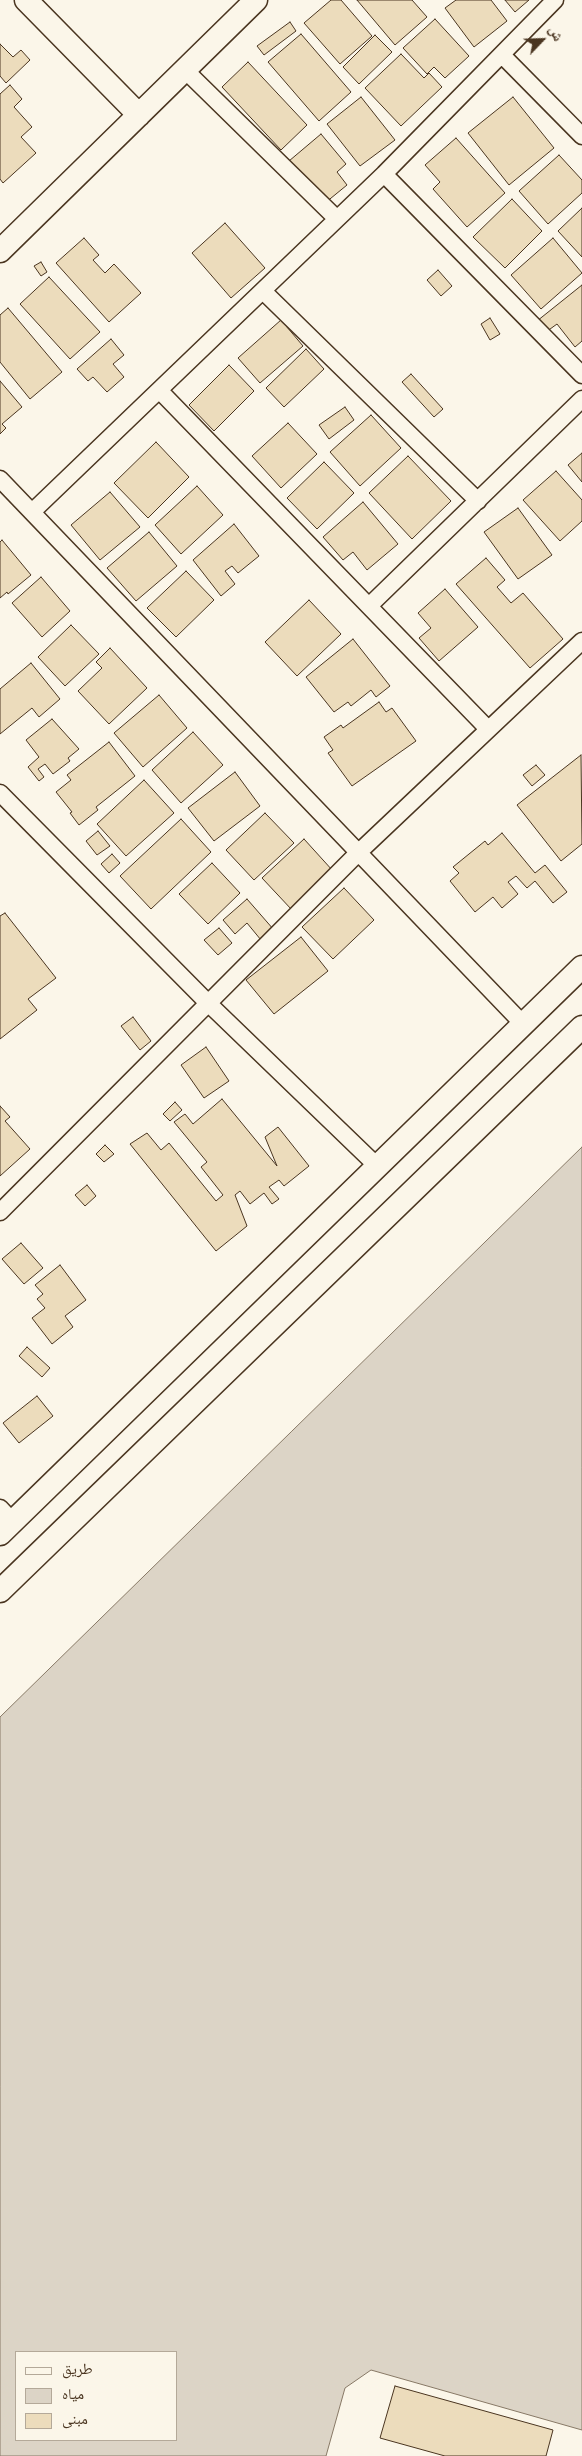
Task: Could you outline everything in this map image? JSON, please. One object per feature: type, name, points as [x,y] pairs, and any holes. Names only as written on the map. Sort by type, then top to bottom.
[{"type":"street","points":[[0,251],[256,0]]},
{"type":"street","points":[[32,512],[384,174],[555,0]]},
{"type":"street","points":[[34,3],[139,115]]},
{"type":"street","points":[[502,54],[582,136]]},
{"type":"street","points":[[184,70],[337,219]]},
{"type":"street","points":[[384,174],[582,375]]},
{"type":"street","points":[[263,291],[478,501]]},
{"type":"street","points":[[159,390],[488,729]]},
{"type":"street","points":[[369,606],[582,400]]},
{"type":"street","points":[[0,479],[523,1024]]},
{"type":"street","points":[[0,1212],[359,852],[582,641]]},
{"type":"street","points":[[1,795],[208,1003],[377,1166]]},
{"type":"street","points":[[4,1521],[377,1166],[582,967]]},
{"type":"street","points":[[0,1591],[582,1027]]},
{"type":"water","points":[[582,1147],[582,2430],[371,2370],[345,2388],[326,2456],[0,2456],[0,1717]]},
{"type":"building","points":[[331,0],[341,0],[372,36],[340,64],[304,23]]},
{"type":"building","points":[[357,0],[412,0],[427,17],[395,45]]},
{"type":"building","points":[[456,0],[491,0],[507,21],[474,47],[445,8]]},
{"type":"building","points":[[505,0],[529,0],[515,12]]},
{"type":"building","points":[[435,19],[469,56],[445,78],[434,67],[427,74],[403,48]]},
{"type":"building","points":[[290,22],[296,31],[264,55],[257,46]]},
{"type":"building","points":[[301,34],[351,92],[319,121],[268,62]]},
{"type":"building","points":[[375,35],[392,52],[359,84],[343,67]]},
{"type":"building","points":[[0,44],[13,57],[21,50],[30,60],[6,83],[0,76]]},
{"type":"building","points":[[401,54],[424,78],[429,73],[442,87],[401,126],[365,88]]},
{"type":"building","points":[[248,62],[307,125],[281,150],[222,87]]},
{"type":"building","points":[[10,85],[22,99],[14,107],[32,127],[21,137],[36,153],[3,183],[0,179],[0,94]]},
{"type":"building","points":[[361,97],[395,140],[360,166],[327,124]]},
{"type":"building","points":[[513,97],[554,148],[509,185],[468,133]]},
{"type":"building","points":[[321,134],[346,164],[337,172],[347,185],[325,203],[289,161]]},
{"type":"building","points":[[456,138],[505,193],[467,227],[433,189],[440,182],[425,165]]},
{"type":"building","points":[[559,155],[582,180],[582,193],[548,224],[519,191]]},
{"type":"building","points":[[512,199],[542,231],[505,268],[473,237]]},
{"type":"building","points":[[582,208],[582,257],[558,231]]},
{"type":"building","points":[[225,223],[265,268],[231,298],[192,253]]},
{"type":"building","points":[[84,238],[99,255],[93,260],[105,273],[114,264],[141,293],[109,322],[56,263]]},
{"type":"building","points":[[553,238],[582,273],[541,309],[511,275]]},
{"type":"building","points":[[41,262],[47,272],[41,276],[34,266]]},
{"type":"building","points":[[438,270],[452,286],[441,296],[427,280]]},
{"type":"building","points":[[49,277],[100,332],[70,359],[20,304]]},
{"type":"building","points":[[582,285],[582,341],[575,347],[557,324],[546,332],[537,321]]},
{"type":"building","points":[[8,308],[62,372],[30,399],[0,362],[0,315]]},
{"type":"building","points":[[490,318],[500,334],[490,340],[481,324]]},
{"type":"building","points":[[281,320],[303,346],[260,383],[238,358]]},
{"type":"building","points":[[111,339],[124,355],[113,364],[124,377],[107,392],[93,377],[88,381],[77,369]]},
{"type":"building","points":[[306,349],[324,369],[284,407],[266,388]]},
{"type":"building","points":[[229,365],[254,391],[214,431],[189,405]]},
{"type":"building","points":[[411,374],[443,409],[434,417],[402,382]]},
{"type":"building","points":[[0,381],[22,407],[2,424],[6,428],[0,434]]},
{"type":"building","points":[[345,407],[354,420],[329,439],[319,425]]},
{"type":"building","points":[[371,415],[401,448],[360,486],[330,452]]},
{"type":"building","points":[[288,423],[317,454],[281,488],[252,456]]},
{"type":"building","points":[[156,442],[189,477],[148,518],[114,483]]},
{"type":"building","points":[[582,453],[582,482],[568,465]]},
{"type":"building","points":[[408,456],[451,501],[412,539],[369,493]]},
{"type":"building","points":[[324,462],[354,493],[317,529],[287,498]]},
{"type":"building","points":[[556,471],[582,500],[582,521],[560,541],[523,500]]},
{"type":"building","points":[[197,486],[223,515],[181,554],[155,525]]},
{"type":"building","points":[[110,492],[140,527],[100,560],[71,525]]},
{"type":"building","points":[[363,502],[398,544],[367,570],[353,552],[343,560],[323,537]]},
{"type":"building","points":[[518,508],[552,555],[518,579],[484,532]]},
{"type":"building","points":[[234,524],[259,556],[238,573],[232,566],[225,571],[235,584],[221,596],[193,560]]},
{"type":"building","points":[[149,532],[177,566],[136,601],[107,568]]},
{"type":"building","points":[[2,540],[31,575],[8,594],[7,592],[0,598],[0,542]]},
{"type":"building","points":[[486,558],[505,580],[497,587],[511,603],[523,593],[563,639],[530,668],[456,584]]},
{"type":"building","points":[[186,571],[214,600],[176,637],[147,608]]},
{"type":"building","points":[[41,577],[70,611],[42,637],[12,603]]},
{"type":"building","points":[[445,589],[478,627],[439,661],[419,638],[431,628],[418,613]]},
{"type":"building","points":[[309,600],[341,634],[297,676],[265,642]]},
{"type":"building","points":[[71,625],[99,654],[65,686],[38,657]]},
{"type":"building","points":[[353,639],[390,686],[376,697],[371,690],[351,706],[348,702],[334,712],[306,677]]},
{"type":"building","points":[[110,648],[147,688],[109,724],[78,691],[102,668],[96,662]]},
{"type":"building","points":[[31,663],[60,699],[39,717],[32,708],[0,734],[0,689]]},
{"type":"building","points":[[159,695],[187,728],[143,767],[114,733]]},
{"type":"building","points":[[379,702],[386,712],[392,708],[416,741],[352,786],[328,753],[333,750],[324,737],[341,725],[343,728]]},
{"type":"building","points":[[52,719],[79,749],[68,758],[70,761],[53,774],[45,764],[38,769],[44,777],[39,781],[28,767],[39,757],[26,740]]},
{"type":"building","points":[[193,732],[223,765],[181,803],[152,770]]},
{"type":"building","points":[[109,742],[135,776],[96,807],[98,810],[79,825],[70,813],[72,812],[56,792],[71,780],[67,775]]},
{"type":"building","points":[[581,755],[582,844],[561,861],[517,805]]},
{"type":"building","points":[[536,765],[545,775],[532,786],[523,775]]},
{"type":"building","points":[[235,772],[260,806],[214,841],[188,808]]},
{"type":"building","points":[[144,780],[174,813],[126,856],[97,824]]},
{"type":"building","points":[[265,813],[294,843],[254,880],[226,850]]},
{"type":"building","points":[[181,819],[211,852],[151,909],[120,876]]},
{"type":"building","points":[[98,831],[110,846],[97,855],[86,841]]},
{"type":"building","points":[[502,833],[535,873],[545,865],[567,892],[553,903],[535,881],[527,888],[516,876],[508,882],[518,894],[502,908],[493,897],[475,912],[450,881],[459,873],[453,867],[485,841],[488,845]]},
{"type":"building","points":[[304,839],[333,871],[292,910],[262,878]]},
{"type":"building","points":[[112,854],[120,863],[109,873],[101,864]]},
{"type":"building","points":[[212,863],[240,893],[208,924],[179,894]]},
{"type":"building","points":[[344,888],[374,920],[333,959],[302,927]]},
{"type":"building","points":[[247,899],[274,930],[261,940],[247,923],[235,934],[223,920]]},
{"type":"building","points":[[5,913],[56,978],[28,999],[37,1010],[0,1039],[0,916]]},
{"type":"building","points":[[219,928],[232,943],[218,955],[204,940]]},
{"type":"building","points":[[301,937],[328,971],[274,1014],[246,980]]},
{"type":"building","points":[[133,1017],[151,1041],[140,1050],[121,1026]]},
{"type":"building","points":[[206,1047],[229,1081],[204,1098],[181,1065]]},
{"type":"building","points":[[222,1099],[277,1166],[265,1137],[278,1127],[309,1166],[284,1186],[279,1180],[269,1187],[279,1199],[272,1204],[264,1193],[250,1204],[240,1191],[235,1195],[247,1226],[216,1251],[130,1144],[147,1133],[161,1150],[169,1143],[216,1201],[223,1195],[201,1167],[207,1162],[174,1122],[185,1114],[193,1124]]},
{"type":"building","points":[[175,1102],[182,1110],[170,1121],[163,1114]]},
{"type":"building","points":[[0,1106],[10,1117],[5,1121],[30,1149],[0,1176]]},
{"type":"building","points":[[105,1145],[114,1154],[104,1162],[96,1154]]},
{"type":"building","points":[[87,1185],[96,1196],[85,1206],[75,1195]]},
{"type":"building","points":[[21,1243],[43,1268],[24,1284],[2,1259]]},
{"type":"building","points":[[60,1265],[86,1300],[65,1316],[73,1327],[52,1344],[32,1318],[45,1308],[37,1299],[43,1294],[35,1285]]},
{"type":"building","points":[[27,1347],[50,1368],[42,1377],[19,1356]]},
{"type":"building","points":[[37,1396],[53,1416],[19,1443],[3,1423]]},
{"type":"building","points":[[395,2386],[553,2430],[546,2456],[445,2456],[380,2438]]}]
